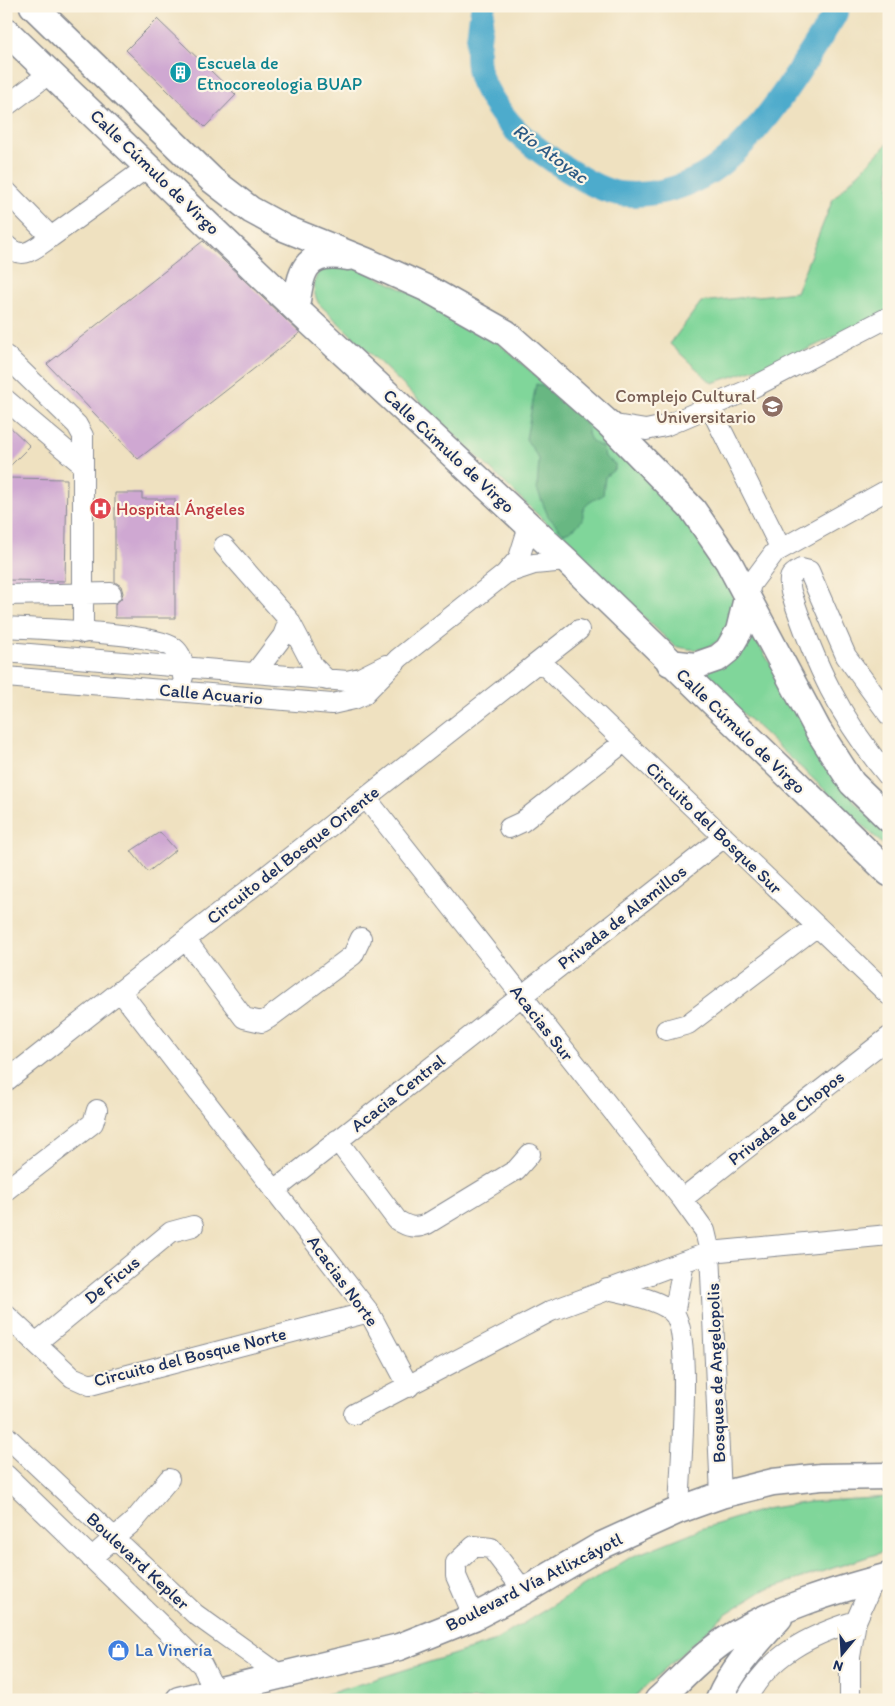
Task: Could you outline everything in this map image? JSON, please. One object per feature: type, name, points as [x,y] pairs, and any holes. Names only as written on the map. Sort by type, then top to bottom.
[{"type":"main road","name":"Calle Cúmulo de Virgo","points":[[33,6],[212,180],[251,210],[284,228],[366,261],[428,289],[506,333],[609,424],[693,510],[728,561],[790,681],[818,730],[852,783],[889,819]]},
{"type":"main road","name":"Calle Cúmulo de Virgo","points":[[6,31],[296,309],[567,561],[670,663],[889,873]]},
{"type":"main road","points":[[95,115],[110,100],[160,130]]},
{"type":"main road","points":[[296,309],[302,275],[308,263],[319,256],[334,255],[366,261]]},
{"type":"main road","points":[[670,663],[695,666],[718,658],[728,650],[738,631],[747,598]]},
{"type":"main road","name":"Boulevard Vía Atlixcáyotl","points":[[179,1700],[399,1648],[474,1617],[524,1592],[602,1545],[679,1510],[721,1494],[773,1482],[821,1477],[889,1476]]},
{"type":"main road","points":[[658,1700],[726,1640],[789,1608],[882,1578]]},
{"type":"main road","points":[[719,1700],[733,1672],[748,1652],[789,1608]]},
{"type":"street","points":[[6,106],[50,73]]},
{"type":"street","points":[[6,245],[19,254],[26,255],[148,166]]},
{"type":"street","points":[[6,191],[51,237]]},
{"type":"street","points":[[609,424],[646,430],[665,426],[746,391],[881,321]]},
{"type":"street","points":[[6,356],[77,425],[82,436],[83,633]]},
{"type":"street","points":[[6,392],[25,375]]},
{"type":"street","points":[[6,400],[83,465]]},
{"type":"street","points":[[710,407],[780,549]]},
{"type":"street","points":[[747,598],[751,584],[774,553],[889,489]]},
{"type":"street","name":"Calle Acuario","points":[[6,677],[332,704],[343,702],[363,695],[399,658],[505,574],[519,558],[529,526]]},
{"type":"street","points":[[224,546],[289,620],[313,666],[328,680]]},
{"type":"street","name":"Calle Acuario","points":[[505,574],[534,564],[567,561]]},
{"type":"street","points":[[889,715],[846,656],[809,571],[801,569],[789,576],[790,586],[805,634],[818,668],[846,721],[889,777]]},
{"type":"street","points":[[6,595],[111,594]]},
{"type":"street","points":[[28,595],[16,628],[153,640],[174,648],[184,667],[181,691]]},
{"type":"street","points":[[255,673],[283,636],[289,620]]},
{"type":"street","name":"Circuito del Bosque Oriente","points":[[6,1081],[579,630]]},
{"type":"street","name":"Calle Acuario","points":[[6,652],[347,681],[360,678],[399,658]]},
{"type":"street","points":[[790,681],[846,656]]},
{"type":"street","name":"Circuito del Bosque Sur","points":[[540,661],[889,995]]},
{"type":"street","points":[[509,828],[522,822],[624,742]]},
{"type":"street","name":"Acacias Sur","points":[[366,798],[682,1199],[705,1231],[710,1252]]},
{"type":"street","name":"Privada de Alamillos","points":[[521,996],[724,837]]},
{"type":"street","points":[[666,1030],[688,1024],[817,926]]},
{"type":"street","points":[[186,940],[244,1018],[262,1022],[270,1018],[353,955],[360,938]]},
{"type":"street","name":"Acacias Norte","points":[[120,991],[369,1312],[409,1387]]},
{"type":"street","name":"Acacia Central","points":[[274,1190],[521,996]]},
{"type":"street","name":"Privada de Chopos","points":[[682,1199],[889,1037]]},
{"type":"street","points":[[6,1190],[93,1123],[97,1110]]},
{"type":"street","points":[[337,1140],[397,1220],[406,1226],[417,1228],[427,1224],[516,1170],[530,1154]]},
{"type":"street","name":"De Ficus","points":[[36,1343],[171,1232],[192,1226]]},
{"type":"street","points":[[354,1414],[409,1387],[551,1311],[710,1252],[889,1235]]},
{"type":"street","name":"Bosques de Angelopolis","points":[[710,1252],[721,1494]]},
{"type":"street","name":"Bosques de Angelopolis","points":[[679,1510],[683,1336],[674,1314],[684,1262]]},
{"type":"street","points":[[607,1289],[640,1296],[674,1314]]},
{"type":"street","name":"Circuito del Bosque Norte","points":[[6,1315],[72,1377],[90,1385],[369,1312]]},
{"type":"street","points":[[683,1336],[714,1334]]},
{"type":"street","name":"Boulevard Kepler","points":[[6,1436],[195,1614],[280,1675]]},
{"type":"street","name":"Boulevard Kepler","points":[[6,1475],[202,1665],[215,1691]]},
{"type":"street","points":[[91,1558],[134,1521],[169,1479]]},
{"type":"street","points":[[474,1617],[456,1576],[456,1563],[474,1546],[491,1548],[524,1592]]},
{"type":"street","points":[[850,1700],[850,1657],[856,1621],[882,1578]]},
{"type":"street","points":[[746,1700],[772,1665],[797,1644],[824,1630],[856,1621]]},
{"type":"green space","points":[[889,142],[889,312],[786,359],[712,383],[670,344],[701,302],[796,292],[833,199]]},
{"type":"green space","points":[[346,262],[479,326],[619,448],[695,528],[734,597],[731,631],[711,646],[705,648],[693,649],[674,646],[319,304],[314,286],[321,268]]},
{"type":"green space","points":[[536,384],[551,391],[572,408],[588,428],[591,440],[603,447],[605,457],[615,464],[615,469],[605,477],[603,495],[585,507],[582,519],[577,526],[563,533],[548,516],[537,489],[539,459],[526,439]]},
{"type":"green space","points":[[751,632],[855,802],[889,835],[889,850],[700,673]]},
{"type":"green space","points":[[889,1497],[889,1550],[762,1591],[724,1615],[631,1700],[309,1700],[493,1642],[631,1557],[701,1529],[765,1509],[809,1502]]},
{"type":"building","name":"Escuela de Etnocoreologia BUAP","points":[[157,19],[236,95],[205,127],[126,50]]},
{"type":"building","points":[[203,241],[300,333],[138,459],[47,364]]},
{"type":"building","points":[[6,423],[30,446],[6,470]]},
{"type":"building","points":[[6,478],[67,479],[65,581],[6,580]]},
{"type":"building","points":[[115,493],[142,493],[142,499],[175,499],[175,618],[115,618],[115,604],[121,599],[123,593],[121,586],[115,582]]},
{"type":"building","points":[[160,832],[176,850],[148,872],[131,851]]},
{"type":"waterway","name":"Río Atoyac","points":[[483,6],[478,44],[479,72],[494,103],[518,133],[546,155],[579,177],[610,191],[623,194],[659,192],[685,185],[714,169],[735,152],[773,108],[790,84],[834,16],[838,6]]},
{"type":"place","name":"Escuela de Etnocoreologia BUAP","points":[[181,73]]},
{"type":"place","name":"Complejo Cultural Universitario","points":[[772,406]]},
{"type":"place","name":"Hospital Ángeles","points":[[100,509]]},
{"type":"place","name":"La Vinería","points":[[119,1650]]}]
